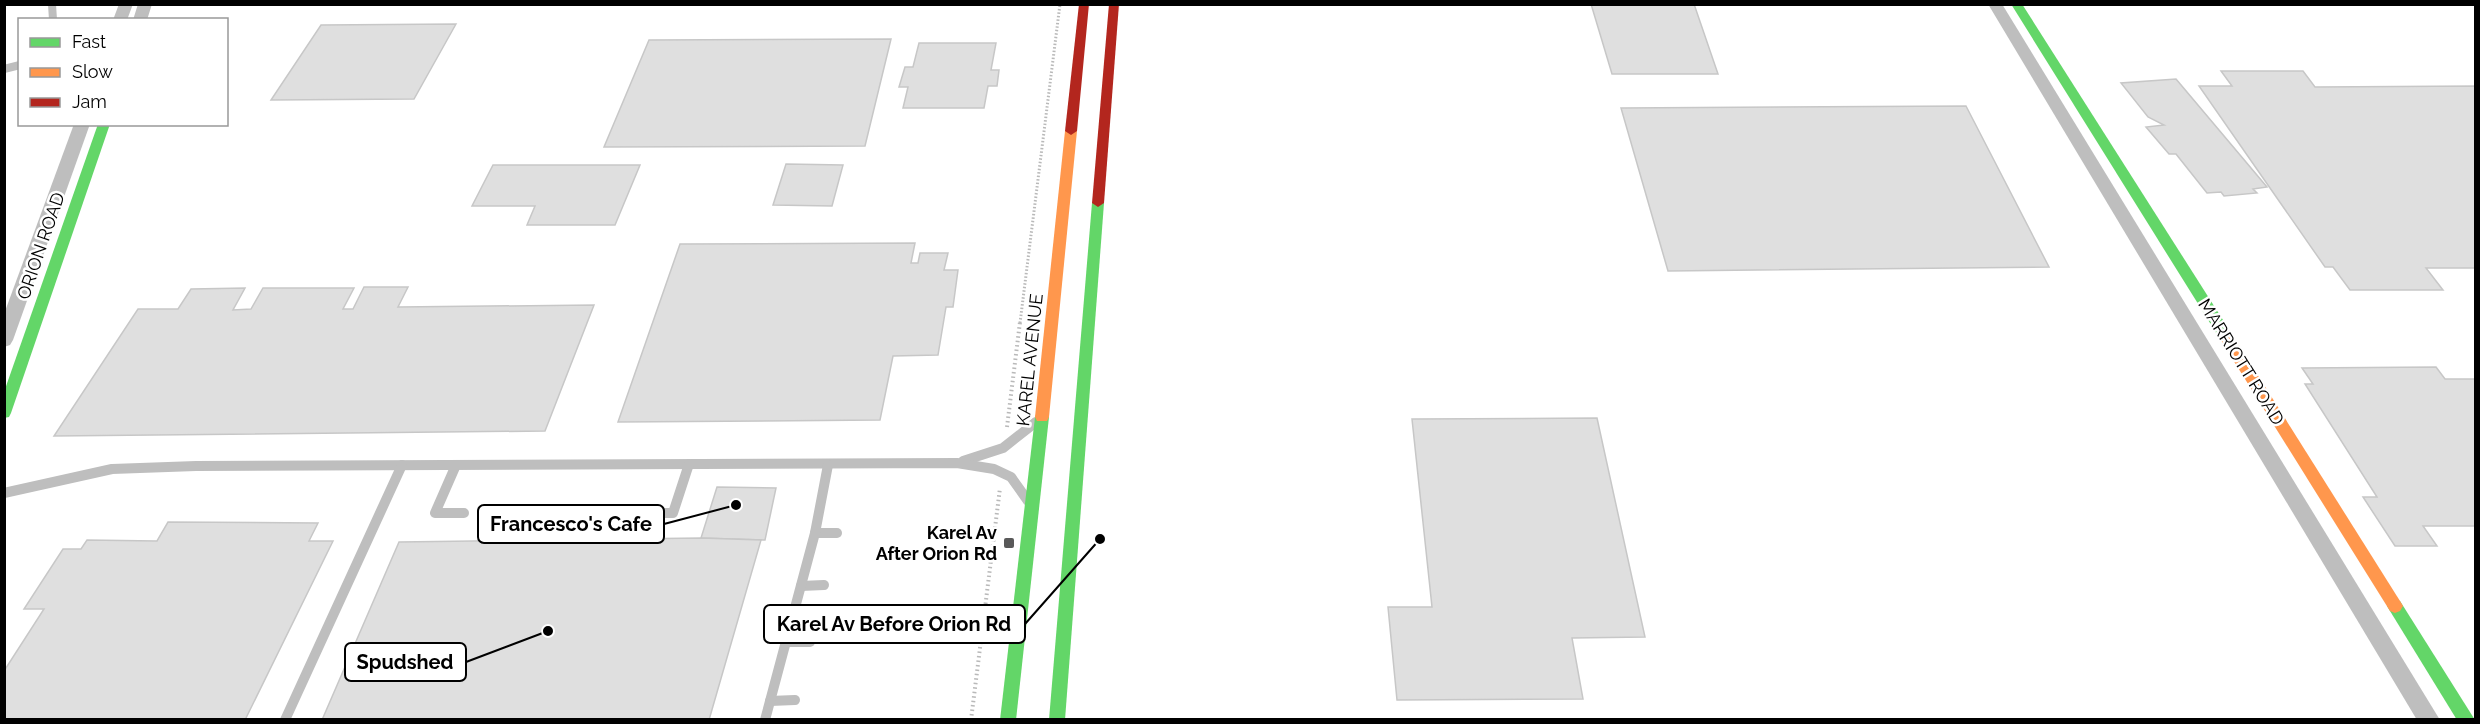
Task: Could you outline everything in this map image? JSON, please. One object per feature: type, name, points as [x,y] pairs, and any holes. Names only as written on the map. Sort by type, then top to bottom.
[{"type":"main road","name":"KAREL AVENUE","points":[[1008,720],[1033,508],[1084,4]]},
{"type":"main road","points":[[1056,720],[1114,4]]},
{"type":"main road","name":"MARRIOTT ROAD","points":[[2016,4],[2467,720]]},
{"type":"main road","name":"ORION ROAD","points":[[4,413],[103,126]]},
{"type":"street","name":"MARRIOTT ROAD","points":[[1995,4],[2429,720]]},
{"type":"street","name":"ORION ROAD","points":[[4,340],[81,126]]},
{"type":"lane","points":[[957,463],[992,455],[1004,448],[1042,416]]},
{"type":"lane","points":[[4,493],[112,469],[196,466],[957,463],[994,469],[1011,477],[1033,508]]},
{"type":"lane","points":[[654,513],[673,513],[688,464]]},
{"type":"lane","points":[[285,720],[402,465]]},
{"type":"lane","points":[[456,465],[435,513],[464,513]]},
{"type":"lane","points":[[765,720],[815,533],[828,465]]},
{"type":"lane","points":[[815,533],[837,533]]},
{"type":"lane","points":[[801,585],[824,585]]},
{"type":"lane","points":[[786,642],[810,642]]},
{"type":"lane","points":[[770,700],[795,700]]},
{"type":"path","points":[[1004,448],[1060,4]]},
{"type":"path","points":[[971,720],[1002,472]]},
{"type":"building","points":[[1591,4],[1694,4],[1718,74],[1612,74]]},
{"type":"building","points":[[456,24],[414,99],[271,100],[321,25]]},
{"type":"building","points":[[891,39],[865,146],[604,147],[649,40]]},
{"type":"building","points":[[919,43],[996,43],[991,70],[999,70],[997,86],[988,86],[984,108],[903,108],[908,87],[899,87],[905,67],[913,67]]},
{"type":"building","points":[[2221,71],[2303,71],[2315,87],[2476,86],[2476,268],[2426,268],[2443,290],[2350,290],[2333,267],[2325,267],[2199,86],[2232,86]]},
{"type":"building","points":[[2176,79],[2267,187],[2253,189],[2257,193],[2224,196],[2221,192],[2207,193],[2176,154],[2169,154],[2146,127],[2164,125],[2148,117],[2121,83]]},
{"type":"building","points":[[1966,106],[2049,267],[1668,271],[1621,108]]},
{"type":"building","points":[[786,164],[843,165],[832,206],[773,205]]},
{"type":"building","points":[[493,165],[640,165],[615,225],[527,225],[535,206],[472,206]]},
{"type":"building","points":[[915,243],[911,263],[918,263],[920,253],[948,253],[944,270],[958,270],[953,307],[946,307],[938,355],[893,356],[880,420],[618,422],[680,244]]},
{"type":"building","points":[[364,287],[408,287],[398,307],[594,305],[545,431],[54,436],[138,309],[178,309],[191,289],[245,288],[233,310],[251,309],[263,288],[354,288],[343,309],[353,309]]},
{"type":"building","points":[[2436,367],[2445,379],[2476,379],[2476,526],[2423,526],[2437,546],[2395,546],[2363,497],[2377,497],[2305,384],[2313,384],[2302,368]]},
{"type":"building","points":[[1597,418],[1645,637],[1572,638],[1583,699],[1397,700],[1388,607],[1432,607],[1412,419]]},
{"type":"building","points":[[717,487],[776,488],[765,540],[701,538]]},
{"type":"building","points":[[168,522],[318,523],[309,541],[333,541],[245,720],[4,720],[4,671],[44,609],[24,609],[63,549],[81,549],[87,540],[157,541]]},
{"type":"building","points":[[701,538],[761,540],[709,720],[322,720],[399,542]]},
{"type":"traffic: fast","points":[[2016,4],[2225,335]]},
{"type":"traffic: fast","points":[[4,413],[103,126]]},
{"type":"traffic: fast","points":[[1057,720],[1098,203]]},
{"type":"traffic: fast","points":[[1008,720],[1042,417]]},
{"type":"traffic: fast","points":[[2395,606],[2467,720]]},
{"type":"traffic: slow","points":[[1042,417],[1071,131]]},
{"type":"traffic: slow","points":[[2225,335],[2395,606]]},
{"type":"traffic: jam","points":[[1071,131],[1084,4]]},
{"type":"traffic: jam","points":[[1098,203],[1114,4]]},
{"type":"place","name":"Francesco's Cafe","points":[[736,505]]},
{"type":"place","name":"Karel Av Before Orion Rd","points":[[1100,539]]},
{"type":"place","name":"Karel Av After Orion Rd","points":[[1009,543]]},
{"type":"place","name":"Spudshed","points":[[548,631]]}]
